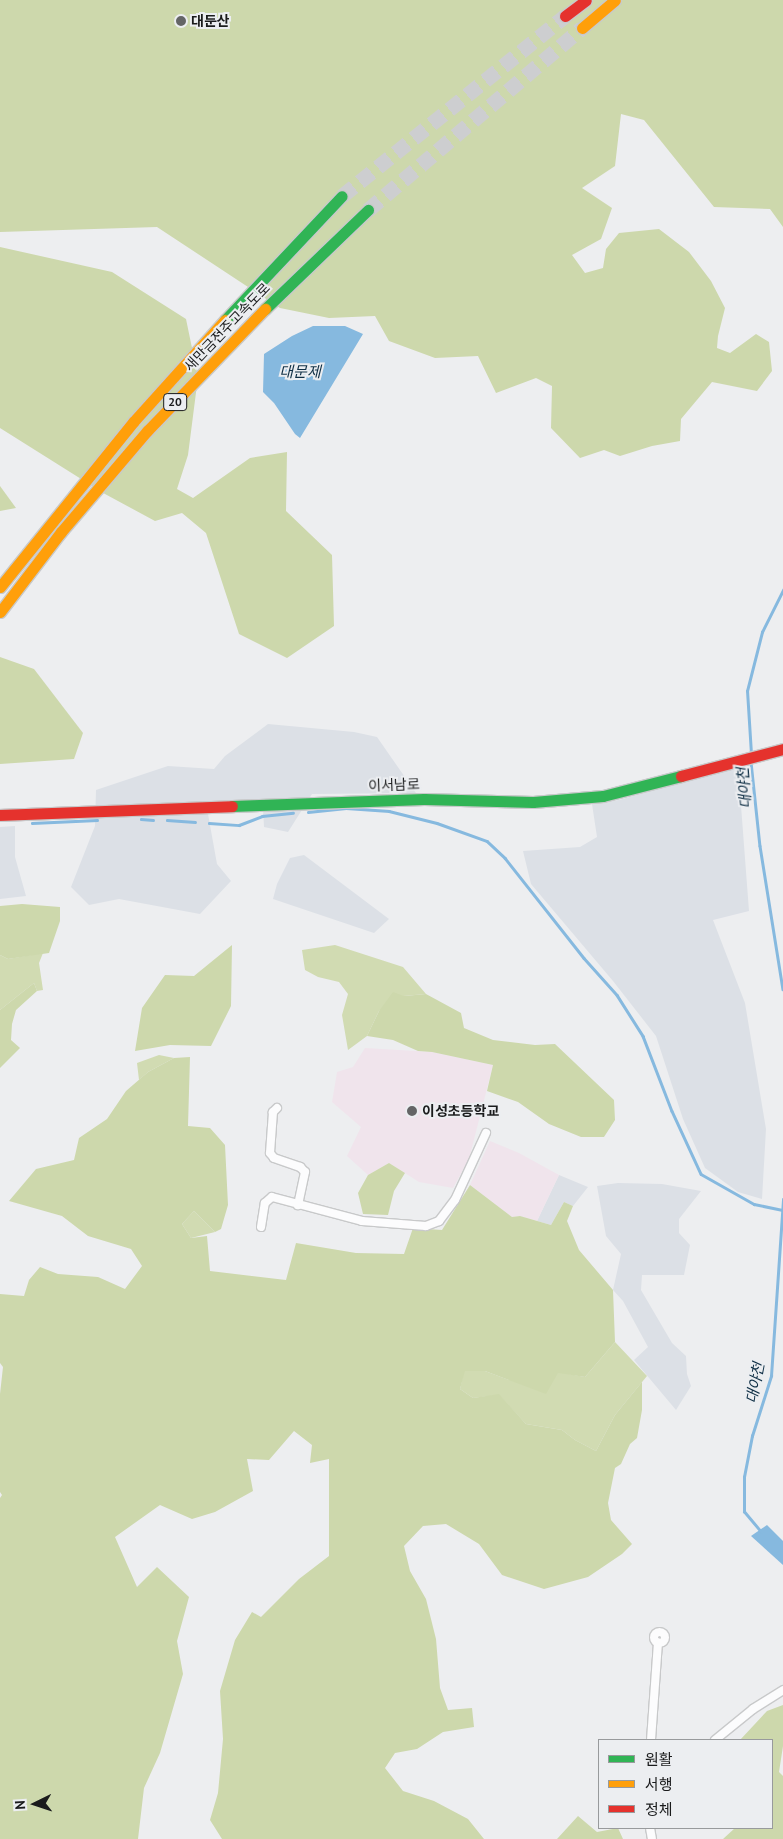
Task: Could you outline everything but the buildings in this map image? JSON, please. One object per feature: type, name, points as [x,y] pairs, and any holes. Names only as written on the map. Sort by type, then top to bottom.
[{"type":"main road","points":[[565,16],[586,0]]},
{"type":"main road","points":[[582,28],[615,0]]},
{"type":"main road","name":"새만금전주고속도로","points":[[0,587],[134,421],[268,273],[342,196]]},
{"type":"main road","name":"새만금전주고속도로","points":[[0,612],[61,532],[147,431],[290,284],[368,210]]},
{"type":"main road","name":"이서남로","points":[[0,815],[424,799],[533,802],[603,796],[783,749]]},
{"type":"street","points":[[277,1108],[273,1112],[270,1153],[274,1158],[300,1166],[306,1172],[298,1205]]},
{"type":"street","points":[[261,1227],[265,1203],[272,1197],[362,1221],[426,1226],[439,1221],[455,1200],[486,1133]]},
{"type":"street","points":[[651,1739],[658,1642]]},
{"type":"street","points":[[716,1739],[753,1709],[783,1690]]},
{"type":"shaded area","points":[[268,724],[354,732],[377,737],[416,793],[312,794],[288,832],[264,827],[263,809],[208,814],[217,864],[231,881],[200,914],[119,899],[89,905],[71,887],[95,826],[96,790],[168,766],[214,769],[225,756]]},
{"type":"shaded area","points":[[738,766],[749,911],[713,920],[745,1003],[766,1129],[762,1199],[738,1192],[705,1168],[683,1119],[656,1036],[613,981],[531,884],[523,851],[580,847],[597,837],[592,804],[619,800]]},
{"type":"shaded area","points":[[15,826],[15,857],[26,896],[0,899],[0,827]]},
{"type":"shaded area","points":[[304,855],[389,919],[374,933],[273,899],[277,884],[290,858]]},
{"type":"shaded area","name":"이성초등학교","points":[[365,1048],[432,1052],[493,1065],[469,1159],[453,1188],[419,1182],[389,1163],[368,1175],[347,1156],[361,1127],[332,1102],[337,1072],[353,1067]]},
{"type":"shaded area","points":[[490,1141],[519,1153],[559,1175],[537,1221],[520,1216],[512,1217],[470,1185]]},
{"type":"shaded area","points":[[559,1175],[588,1187],[573,1206],[564,1202],[551,1225],[537,1221]]},
{"type":"shaded area","points":[[618,1183],[662,1184],[701,1191],[679,1219],[679,1233],[690,1245],[684,1275],[642,1275],[641,1290],[672,1343],[686,1356],[687,1374],[691,1386],[676,1410],[634,1360],[648,1347],[623,1301],[613,1290],[621,1254],[606,1236],[597,1186]]},
{"type":"green space","points":[[0,0],[783,0],[783,227],[770,209],[714,207],[644,120],[621,114],[615,166],[582,188],[612,208],[601,239],[572,255],[585,273],[603,268],[606,249],[619,233],[659,229],[689,252],[711,281],[725,308],[717,348],[730,353],[756,334],[769,342],[772,371],[757,391],[712,382],[681,419],[680,441],[652,446],[620,456],[604,450],[580,458],[551,428],[552,386],[536,378],[496,393],[478,356],[435,358],[389,341],[375,316],[329,318],[280,308],[157,227],[0,232]]},
{"type":"green space","points":[[0,247],[112,272],[186,319],[198,377],[188,455],[177,489],[193,498],[250,458],[287,452],[286,511],[332,555],[334,626],[287,658],[239,634],[206,533],[182,513],[155,521],[105,494],[0,428]]},
{"type":"green space","points":[[0,486],[16,508],[0,511]]},
{"type":"green space","points":[[0,657],[34,669],[83,733],[74,759],[0,764]]},
{"type":"green space","points":[[22,904],[60,907],[60,921],[49,953],[8,959],[0,955],[0,906]]},
{"type":"green space","points":[[232,945],[231,1006],[211,1046],[170,1045],[135,1051],[142,1008],[165,975],[194,976]]},
{"type":"green space","points":[[335,945],[403,967],[426,994],[404,996],[379,1011],[367,1036],[348,1050],[342,1015],[348,994],[339,982],[318,977],[305,970],[302,950]]},
{"type":"green space","points":[[43,953],[39,963],[43,990],[37,991],[34,983],[0,1010],[0,955],[8,959]]},
{"type":"green space","points":[[34,983],[37,991],[16,1010],[12,1024],[11,1040],[20,1048],[0,1068],[0,1010]]},
{"type":"green space","points":[[393,992],[404,996],[426,994],[461,1013],[464,1028],[493,1040],[535,1045],[555,1044],[614,1100],[615,1120],[604,1137],[581,1137],[549,1124],[518,1102],[487,1091],[493,1065],[432,1052],[418,1051],[393,1040],[367,1036],[379,1011]]},
{"type":"green space","points":[[159,1055],[174,1058],[148,1072],[139,1080],[137,1063]]},
{"type":"green space","points":[[190,1057],[188,1126],[210,1128],[225,1145],[228,1205],[221,1229],[215,1232],[194,1211],[182,1224],[191,1238],[207,1236],[210,1271],[286,1280],[296,1243],[356,1253],[404,1254],[413,1228],[442,1230],[470,1185],[512,1217],[520,1216],[551,1225],[564,1202],[573,1206],[567,1221],[579,1250],[613,1290],[615,1342],[585,1377],[558,1373],[546,1394],[485,1371],[465,1371],[460,1389],[473,1398],[499,1394],[526,1424],[562,1430],[575,1440],[596,1451],[615,1415],[642,1382],[642,1410],[637,1438],[630,1444],[621,1464],[615,1468],[608,1503],[611,1520],[632,1544],[622,1554],[588,1577],[544,1589],[502,1575],[479,1544],[446,1524],[423,1526],[404,1546],[410,1571],[426,1599],[436,1639],[440,1688],[448,1710],[472,1708],[474,1727],[443,1732],[417,1749],[395,1753],[385,1768],[403,1791],[434,1801],[468,1819],[484,1839],[222,1839],[210,1820],[218,1793],[223,1739],[220,1691],[235,1640],[252,1612],[261,1617],[299,1579],[329,1556],[329,1459],[310,1463],[312,1445],[294,1431],[269,1460],[247,1459],[253,1491],[215,1512],[192,1519],[160,1505],[115,1537],[137,1587],[157,1567],[189,1597],[177,1641],[183,1674],[160,1753],[144,1788],[138,1839],[0,1839],[0,1498],[2,1495],[0,1492],[0,1394],[3,1367],[0,1363],[0,1294],[24,1296],[29,1280],[40,1267],[58,1274],[98,1277],[125,1289],[142,1266],[131,1249],[88,1236],[62,1216],[9,1201],[36,1169],[74,1160],[79,1138],[107,1119],[126,1091],[148,1072],[174,1058]]},
{"type":"green space","points":[[389,1163],[405,1173],[394,1191],[388,1215],[363,1214],[358,1193],[368,1175]]},
{"type":"green space","points":[[194,1211],[215,1232],[191,1238],[182,1224]]},
{"type":"green space","points":[[615,1342],[647,1376],[615,1415],[596,1451],[575,1440],[562,1430],[526,1424],[499,1395],[473,1398],[460,1389],[464,1371],[485,1371],[509,1380],[558,1372],[585,1377]]},
{"type":"green space","points":[[783,1705],[783,1746],[779,1772],[783,1776],[783,1839],[723,1839],[734,1829],[773,1829],[773,1739],[741,1739],[767,1711]]},
{"type":"green space","points":[[578,1816],[597,1832],[618,1829],[623,1839],[557,1839]]},
{"type":"water","name":"대문제","points":[[313,326],[345,326],[363,334],[300,438],[295,434],[274,403],[263,392],[264,354],[292,336]]},
{"type":"water","points":[[767,1525],[783,1541],[783,1565],[751,1536]]},
{"type":"waterway","name":"대야천","points":[[751,754],[747,691],[762,632],[783,590]]},
{"type":"waterway","name":"대야천","points":[[751,762],[760,846],[783,989]]},
{"type":"waterway","points":[[308,812],[346,808],[389,811],[437,823],[487,841],[505,858],[584,958],[617,995],[643,1036],[672,1111],[701,1174],[754,1204],[782,1210]]},
{"type":"waterway","points":[[209,823],[239,825],[262,816],[293,813]]},
{"type":"waterway","points":[[141,819],[153,820]]},
{"type":"waterway","points":[[32,823],[97,820]]},
{"type":"waterway","points":[[167,820],[195,822]]},
{"type":"waterway","name":"대야천","points":[[761,1532],[744,1512],[744,1477],[752,1436],[771,1376],[783,1199]]},
{"type":"tunnel","points":[[342,196],[565,16]]},
{"type":"tunnel","points":[[368,210],[582,28]]},
{"type":"traffic: fast","points":[[225,320],[342,196]]},
{"type":"traffic: fast","points":[[265,309],[368,210]]},
{"type":"traffic: fast","points":[[232,806],[424,799],[533,802],[603,796],[681,776]]},
{"type":"traffic: slow","points":[[582,28],[615,0]]},
{"type":"traffic: slow","points":[[0,612],[61,532],[147,431],[265,309]]},
{"type":"traffic: slow","points":[[0,587],[134,421],[225,320]]},
{"type":"traffic: jam","points":[[565,16],[586,0]]},
{"type":"traffic: jam","points":[[681,776],[783,749]]},
{"type":"traffic: jam","points":[[0,815],[232,806]]},
{"type":"place","name":"대둔산","points":[[181,21]]},
{"type":"place","name":"이성초등학교","points":[[412,1111]]}]
